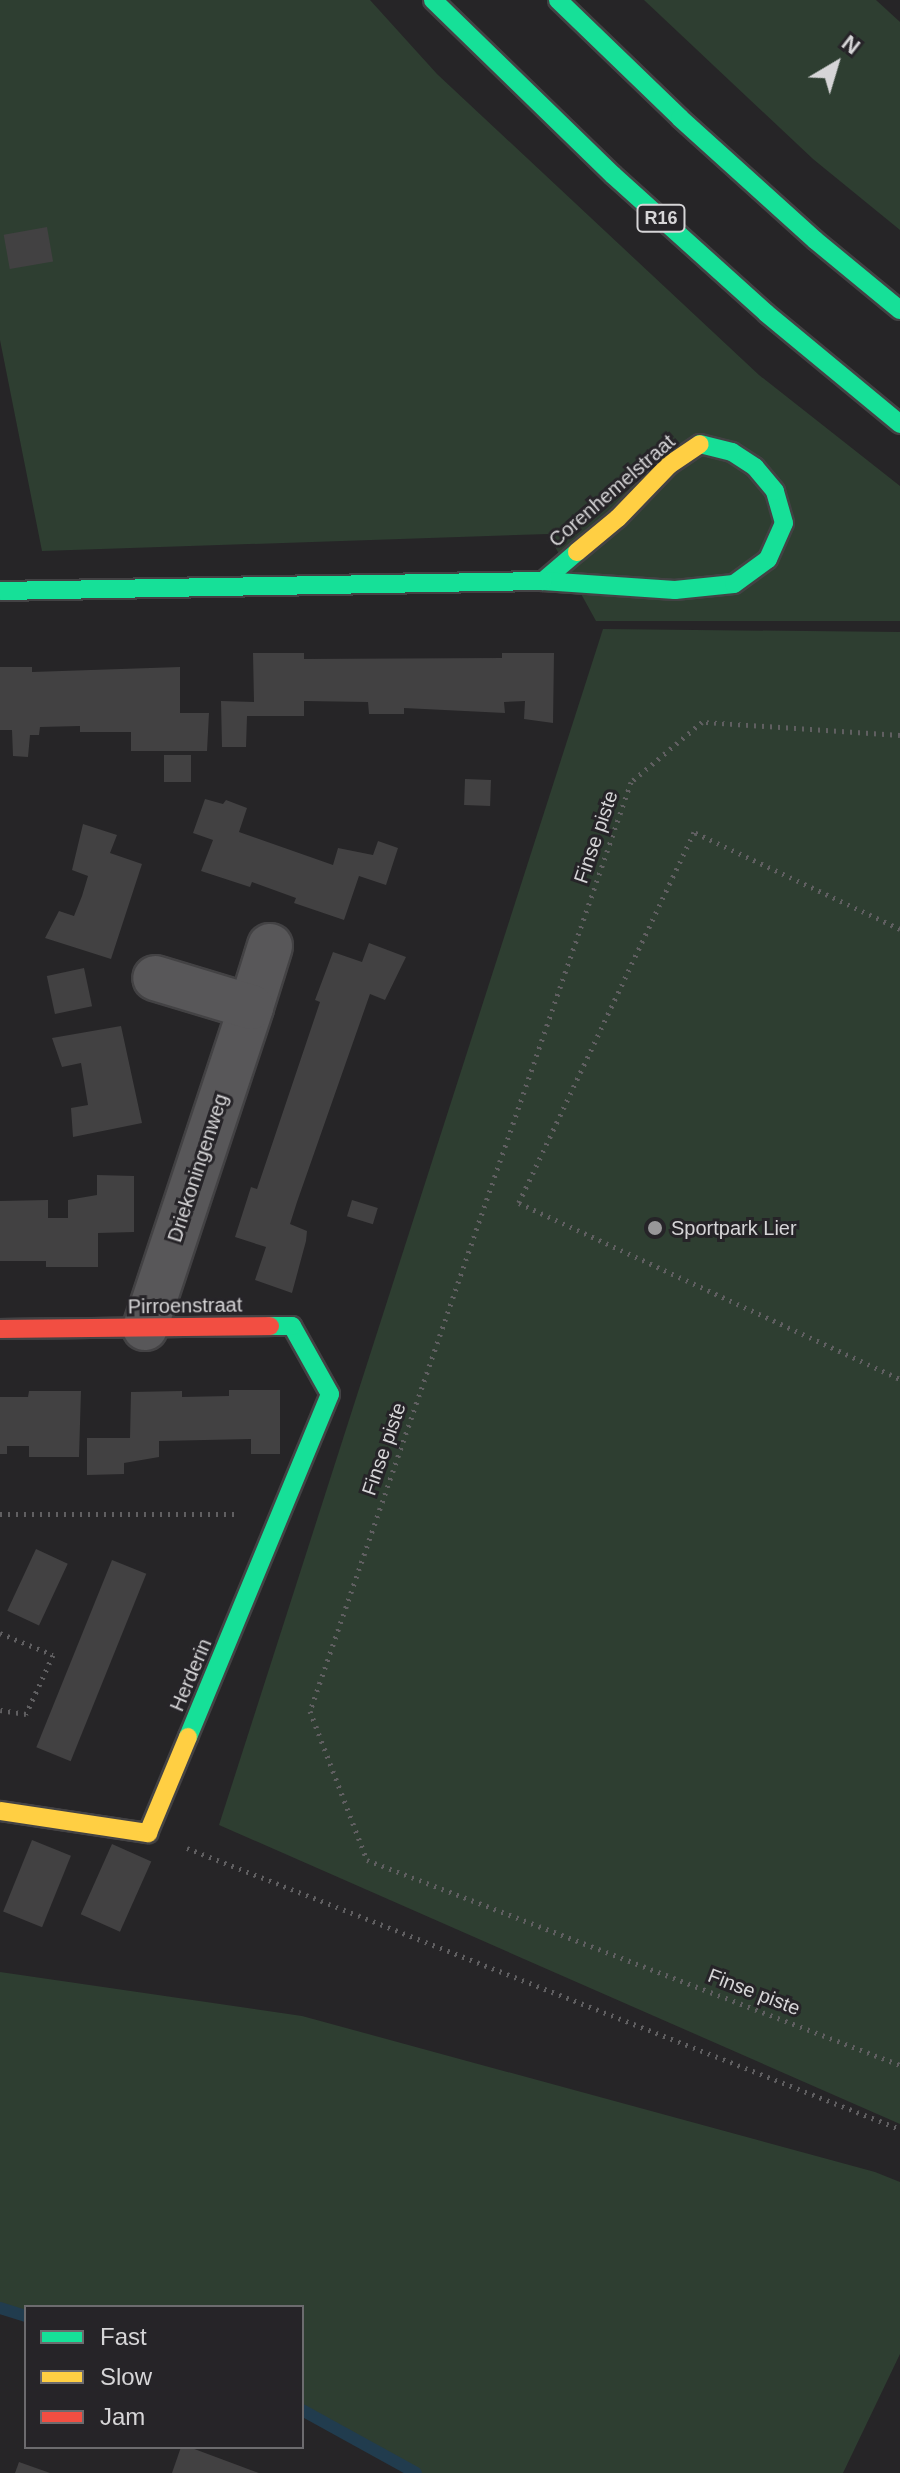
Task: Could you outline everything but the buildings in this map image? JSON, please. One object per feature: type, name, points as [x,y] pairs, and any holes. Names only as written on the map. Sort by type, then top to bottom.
[{"type":"main road","name":"R16","points":[[433,0],[613,175],[766,313],[900,424]]},
{"type":"main road","points":[[558,0],[792,219],[900,310]]},
{"type":"main road","name":"Corenhemelstraat","points":[[0,591],[543,581],[675,590],[734,584],[768,559],[784,523],[775,491],[755,467],[732,452],[700,444],[669,465],[618,518],[543,581]]},
{"type":"main road","name":"Pirroenstraat","points":[[0,1329],[292,1326],[330,1394]]},
{"type":"main road","name":"Herderin","points":[[148,1833],[275,1533],[330,1394]]},
{"type":"main road","points":[[0,1811],[148,1833]]},
{"type":"street","name":"Driekoningenweg","points":[[145,1328],[270,946]]},
{"type":"street","points":[[155,978],[251,1007]]},
{"type":"path","name":"Finse piste","points":[[900,735],[702,722],[631,782],[310,1711],[367,1860],[900,2065]]},
{"type":"path","points":[[900,929],[694,832],[519,1203],[900,1379]]},
{"type":"path","points":[[0,1514],[233,1514],[275,1533]]},
{"type":"path","points":[[0,1633],[53,1655],[26,1714],[0,1710]]},
{"type":"path","points":[[148,1833],[900,2129]]},
{"type":"green space","points":[[0,0],[370,0],[437,74],[759,375],[900,486],[900,621],[596,621],[548,534],[42,551],[0,340]]},
{"type":"green space","points":[[644,0],[876,0],[900,22],[900,230],[813,159]]},
{"type":"green space","name":"Sportpark Lier","points":[[603,629],[900,632],[900,2124],[219,1825]]},
{"type":"green space","points":[[0,1972],[302,2016],[875,2172],[900,2182],[900,2354],[843,2473],[416,2473],[304,2411],[304,2305],[24,2305],[24,2315],[0,2308]]},
{"type":"waterway","points":[[0,2308],[24,2315]]},
{"type":"waterway","points":[[304,2411],[416,2473]]},
{"type":"traffic: fast","points":[[433,0],[613,175],[766,313],[900,424]]},
{"type":"traffic: fast","points":[[558,0],[680,118],[815,240],[900,310]]},
{"type":"traffic: fast","points":[[577,552],[543,581],[675,590],[734,584],[768,559],[784,523],[775,491],[755,467],[732,452],[700,444]]},
{"type":"traffic: fast","points":[[0,591],[543,581]]},
{"type":"traffic: fast","points":[[188,1737],[330,1394],[292,1326],[270,1326]]},
{"type":"traffic: slow","points":[[577,552],[618,518],[669,465],[700,444]]},
{"type":"traffic: slow","points":[[0,1811],[148,1833],[188,1737]]},
{"type":"traffic: jam","points":[[0,1329],[270,1326]]},
{"type":"place","name":"Sportpark Lier","points":[[655,1228]]}]
